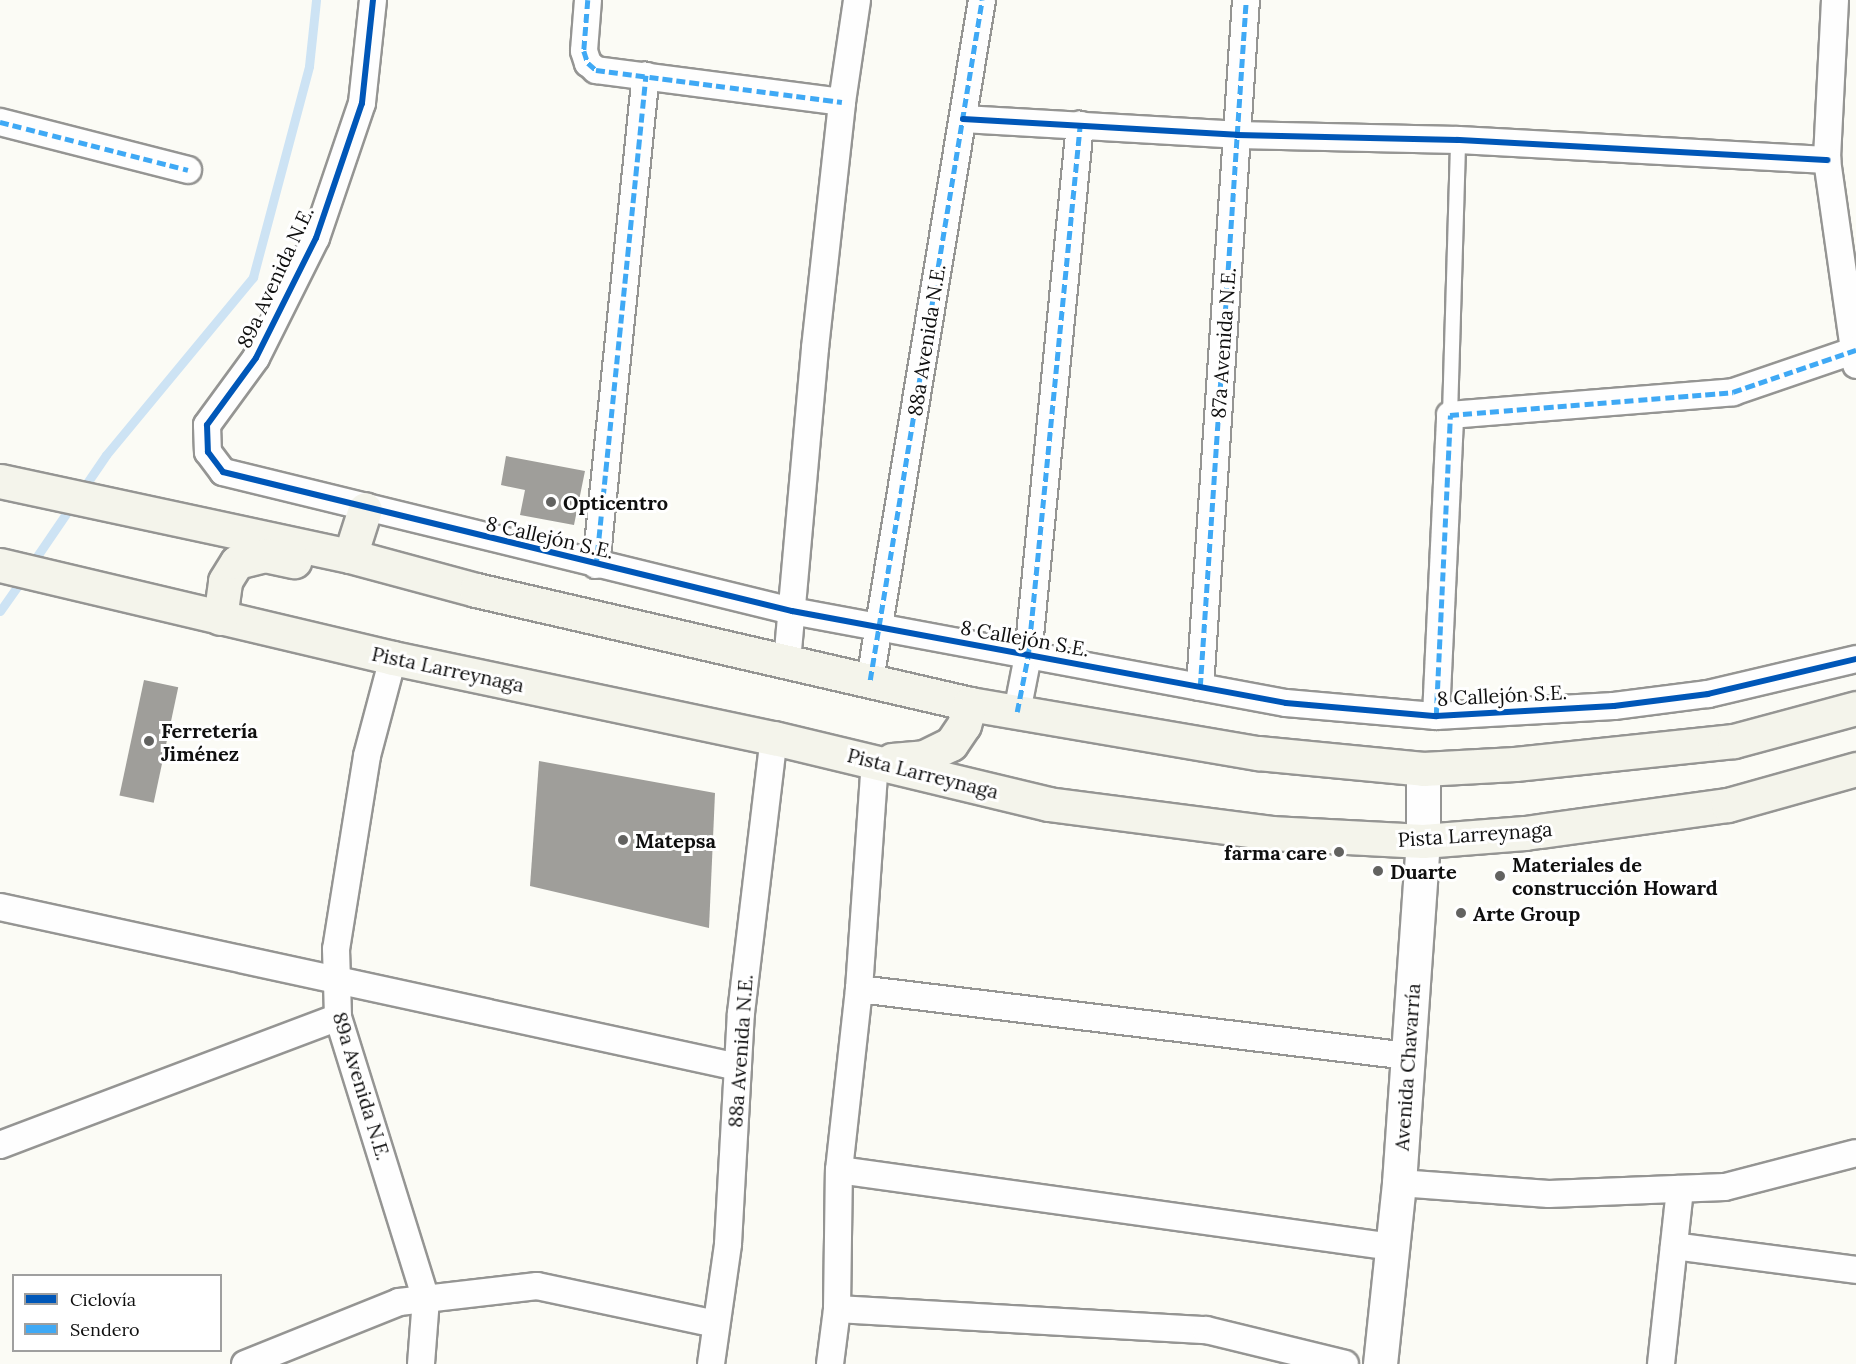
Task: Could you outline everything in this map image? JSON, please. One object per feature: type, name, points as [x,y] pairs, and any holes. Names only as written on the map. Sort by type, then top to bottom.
[{"type":"main road","points":[[0,481],[350,556],[476,590],[970,704],[1258,753],[1423,769],[1701,746],[1774,732],[1856,708]]},
{"type":"main road","points":[[350,556],[365,509]]},
{"type":"main road","points":[[220,618],[225,581],[237,562],[265,555],[445,594],[476,590]]},
{"type":"main road","name":"Pista Larreynaga","points":[[0,565],[393,658],[774,738],[1048,804],[1271,833],[1423,841],[1692,812],[1761,798],[1856,769]]},
{"type":"main road","points":[[875,762],[924,757],[951,744],[964,725],[970,704]]},
{"type":"street","name":"89a Avenida N.E.","points":[[208,452],[207,425],[256,358],[316,238],[362,103],[373,0]]},
{"type":"street","points":[[588,0],[584,51],[588,63],[596,70],[842,102]]},
{"type":"street","points":[[787,662],[814,348],[842,102],[857,0]]},
{"type":"street","name":"88a Avenida N.E.","points":[[870,680],[982,0]]},
{"type":"street","name":"87a Avenida N.E.","points":[[1200,687],[1246,0]]},
{"type":"street","points":[[1436,716],[1450,415],[1733,392],[1854,355],[1827,160],[1835,0]]},
{"type":"street","points":[[596,565],[646,76]]},
{"type":"street","points":[[963,118],[1237,135],[1458,140],[1827,160]]},
{"type":"street","points":[[0,122],[188,170]]},
{"type":"street","points":[[1017,712],[1028,656],[1080,125]]},
{"type":"street","name":"8 Callejón S.E.","points":[[208,452],[223,472],[365,509],[792,611],[1286,703],[1436,716],[1614,706],[1708,694],[1856,659]]},
{"type":"street","name":"89a Avenida N.E.","points":[[393,658],[367,756],[336,949],[338,1017],[426,1299]]},
{"type":"street","name":"88a Avenida N.E.","points":[[711,1364],[728,1244],[741,1013],[774,738]]},
{"type":"street","points":[[830,1364],[837,1309],[839,1170],[860,989],[875,762]]},
{"type":"street","name":"Avenida Chavarría","points":[[1380,1364],[1399,1183],[1423,841],[1423,769]]},
{"type":"street","points":[[0,907],[337,982],[738,1067]]},
{"type":"street","points":[[860,989],[1408,1056]]},
{"type":"street","points":[[0,1145],[338,1017]]},
{"type":"street","points":[[1399,1183],[1549,1194],[1725,1187],[1856,1153]]},
{"type":"street","points":[[839,1170],[1392,1247]]},
{"type":"street","points":[[1661,1364],[1680,1189]]},
{"type":"street","points":[[1674,1246],[1856,1270]]},
{"type":"street","points":[[245,1364],[399,1302],[537,1286],[716,1324]]},
{"type":"street","points":[[422,1364],[426,1299]]},
{"type":"street","points":[[837,1309],[1206,1330],[1345,1364]]},
{"type":"lane","points":[[1450,415],[1458,140]]},
{"type":"building","name":"Opticentro","points":[[506,456],[585,471],[574,525],[520,515],[525,490],[501,485]]},
{"type":"building","name":"Ferretería Jiménez","points":[[144,680],[178,687],[154,803],[119,795]]},
{"type":"building","name":"Matepsa","points":[[539,761],[715,793],[709,928],[530,886]]},
{"type":"waterway","points":[[31,565],[106,455],[253,277],[309,66],[316,0]]},
{"type":"waterway","points":[[0,611],[24,577]]},
{"type":"marked path","points":[[588,0],[584,51],[588,63],[596,70],[842,102]]},
{"type":"marked path","points":[[870,680],[982,0]]},
{"type":"marked path","points":[[1200,687],[1246,0]]},
{"type":"marked path","points":[[596,565],[646,76]]},
{"type":"marked path","points":[[0,122],[188,170]]},
{"type":"marked path","points":[[1017,712],[1028,656],[1080,125]]},
{"type":"marked path","points":[[1436,716],[1450,415],[1733,392],[1856,350]]},
{"type":"cycle path","points":[[373,0],[362,103],[316,238],[256,358],[207,425],[208,452],[223,472],[792,611],[1286,703],[1436,716],[1614,706],[1708,694],[1856,659]]},
{"type":"cycle path","points":[[963,119],[1237,135],[1458,140],[1827,160]]},
{"type":"place","name":"Opticentro","points":[[551,502]]},
{"type":"place","name":"Ferretería Jiménez","points":[[149,741]]},
{"type":"place","name":"Matepsa","points":[[623,840]]},
{"type":"place","name":"farma care","points":[[1339,852]]},
{"type":"place","name":"Duarte","points":[[1378,871]]},
{"type":"place","name":"Materiales de construcción Howard","points":[[1500,876]]},
{"type":"place","name":"Arte Group","points":[[1461,913]]}]
